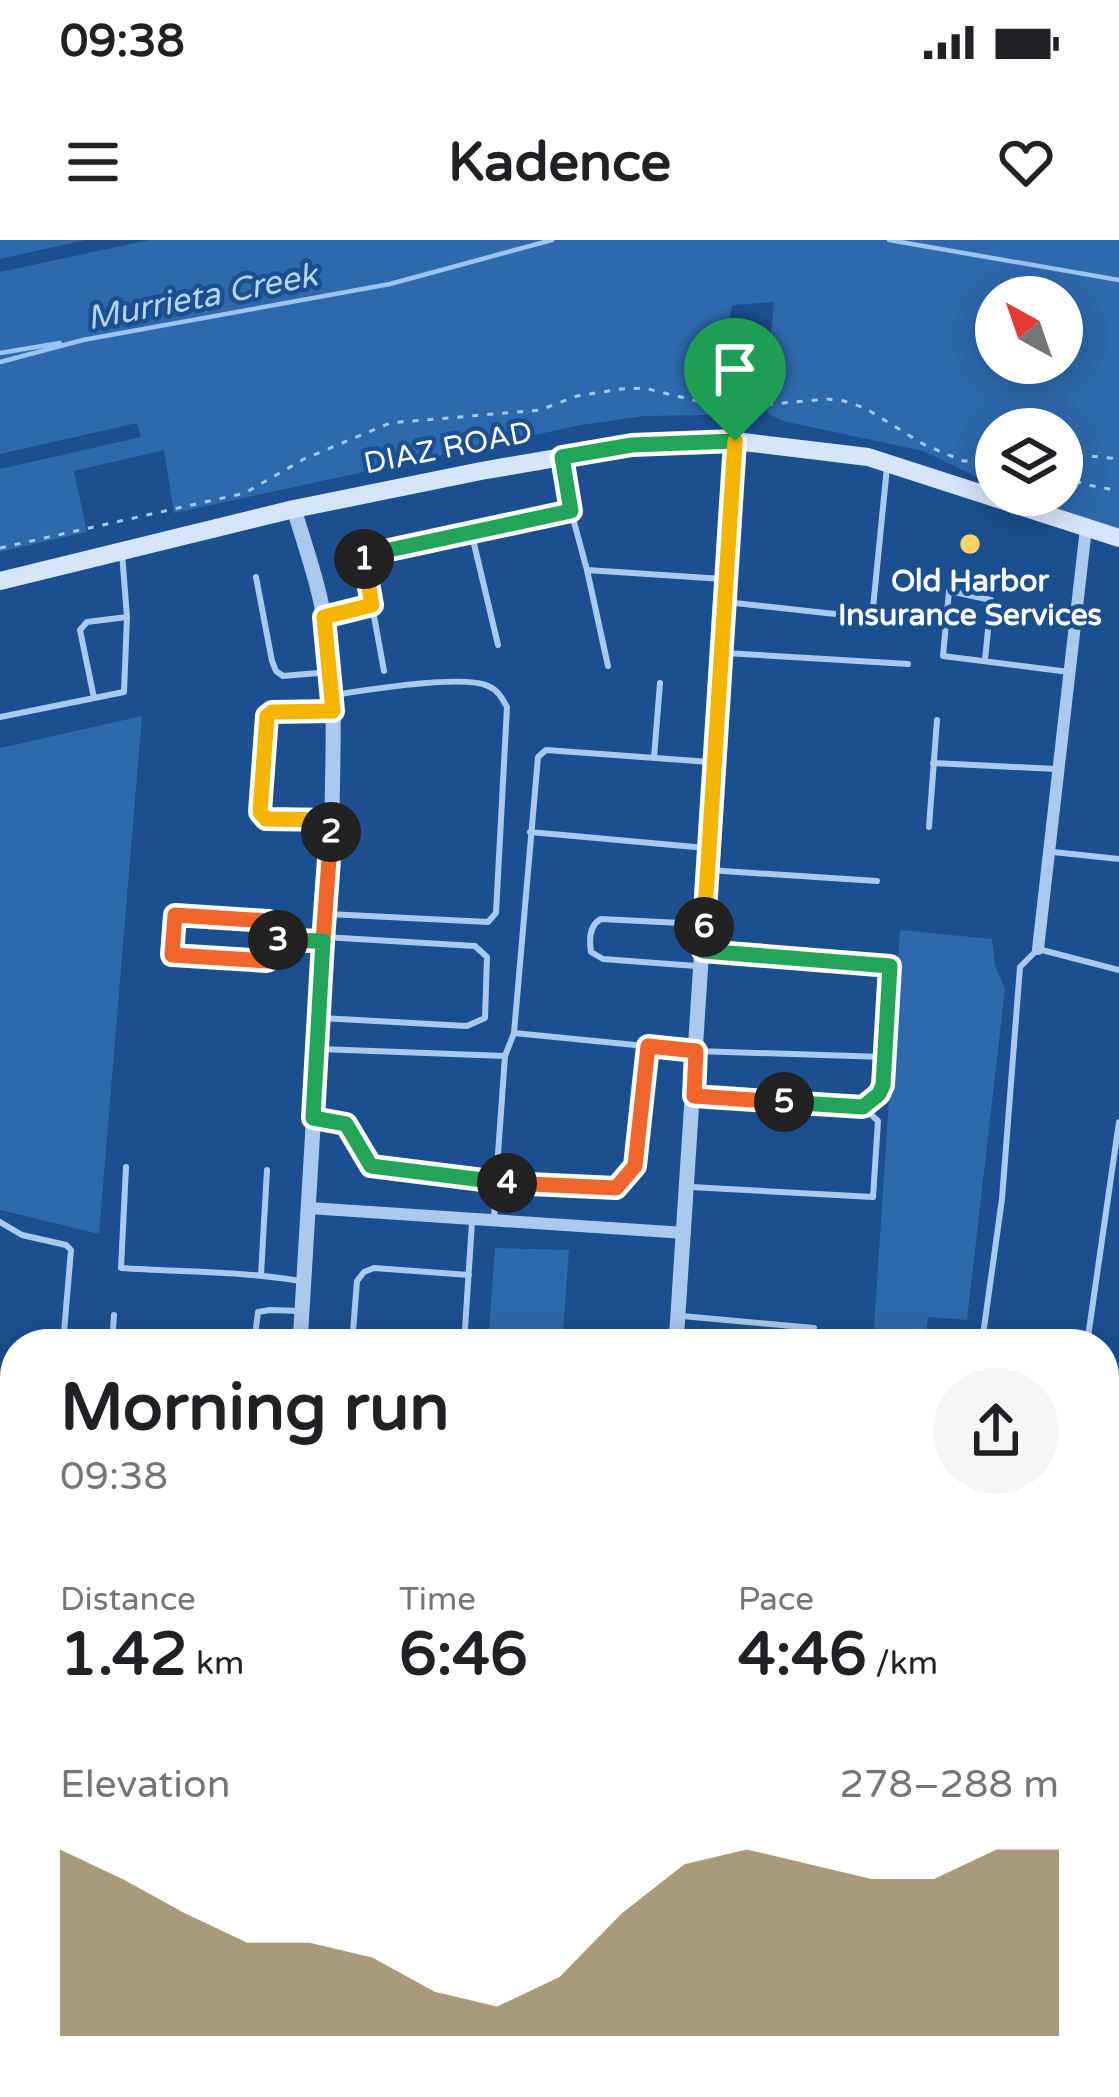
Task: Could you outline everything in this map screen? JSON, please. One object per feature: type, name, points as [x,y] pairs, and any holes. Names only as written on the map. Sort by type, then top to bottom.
[{"type":"main road","name":"DIAZ ROAD","points":[[0,581],[294,509],[562,457],[632,445],[735,441],[868,457],[1119,538]]},
{"type":"street","points":[[677,1329],[735,441]]},
{"type":"street","points":[[294,509],[324,617],[333,703],[332,820],[301,1329]]},
{"type":"street","points":[[1038,949],[1086,528]]},
{"type":"street","points":[[309,1208],[685,1233]]},
{"type":"lane","points":[[562,457],[608,666]]},
{"type":"lane","points":[[725,602],[872,618],[887,464]]},
{"type":"lane","points":[[384,671],[366,555],[571,511]]},
{"type":"lane","points":[[471,531],[498,645]]},
{"type":"lane","points":[[0,717],[124,692],[127,617],[122,551]]},
{"type":"lane","points":[[586,570],[726,579]]},
{"type":"lane","points":[[256,577],[276,671],[283,676],[330,672]]},
{"type":"lane","points":[[985,660],[991,600],[949,591],[943,656],[1069,672]]},
{"type":"lane","points":[[324,617],[372,605]]},
{"type":"lane","points":[[94,698],[80,630],[87,622],[127,617]]},
{"type":"lane","points":[[722,652],[908,664]]},
{"type":"lane","points":[[325,914],[488,922],[496,914],[507,707],[500,694],[477,682],[404,684],[333,703],[272,712],[267,716],[260,812],[266,819],[332,820]]},
{"type":"lane","points":[[654,758],[660,683]]},
{"type":"lane","points":[[929,826],[937,721]]},
{"type":"lane","points":[[494,1219],[505,1056],[514,1033],[536,760],[546,750],[715,762]]},
{"type":"lane","points":[[933,763],[1058,770]]},
{"type":"lane","points":[[530,832],[709,848]]},
{"type":"lane","points":[[1049,851],[1119,859]]},
{"type":"lane","points":[[708,870],[877,881]]},
{"type":"lane","points":[[175,915],[268,921],[268,940],[267,961],[172,955],[175,915]]},
{"type":"lane","points":[[704,924],[601,919],[591,929],[592,952],[603,958],[890,966],[883,1085],[863,1107]]},
{"type":"lane","points":[[268,940],[475,946],[488,957],[485,1018],[467,1025],[318,1018]]},
{"type":"lane","points":[[983,1329],[1002,1199],[1020,967],[1038,949],[1119,970]]},
{"type":"lane","points":[[514,1033],[696,1051],[884,1057]]},
{"type":"lane","points":[[313,1118],[346,1124],[371,1166],[496,1182],[616,1188],[635,1166],[648,1046]]},
{"type":"lane","points":[[316,1049],[505,1056]]},
{"type":"lane","points":[[688,1187],[873,1197],[878,1121],[863,1107],[694,1096]]},
{"type":"lane","points":[[1089,1329],[1119,1122]]},
{"type":"lane","points":[[126,1167],[121,1268],[304,1281]]},
{"type":"lane","points":[[261,1275],[267,1170]]},
{"type":"lane","points":[[465,1329],[473,1218]]},
{"type":"lane","points":[[0,1222],[22,1235],[71,1250],[65,1329]]},
{"type":"lane","points":[[353,1329],[358,1280],[364,1272],[374,1268],[469,1275]]},
{"type":"lane","points":[[256,1329],[258,1312],[302,1312]]},
{"type":"lane","points":[[113,1329],[114,1315]]},
{"type":"lane","points":[[678,1316],[814,1328]]},
{"type":"path","points":[[0,548],[244,493],[304,459],[390,423],[540,410],[577,396],[621,388],[740,406],[844,401],[866,408],[923,444],[975,461]]},
{"type":"path","points":[[1083,455],[1119,459]]},
{"type":"path","points":[[1083,484],[1119,491]]},
{"type":"shaded area","points":[[0,240],[85,240],[0,259]]},
{"type":"shaded area","points":[[149,240],[1119,240],[1119,531],[1076,516],[1083,516],[1083,408],[975,408],[975,476],[923,451],[768,414],[764,403],[774,302],[732,305],[716,410],[710,415],[645,416],[581,425],[174,513],[164,450],[74,471],[87,532],[0,552],[0,469],[141,437],[137,423],[0,454],[0,272]]},
{"type":"shaded area","points":[[142,716],[99,1234],[0,1210],[0,748]]},
{"type":"shaded area","points":[[900,930],[992,939],[995,965],[1005,989],[967,1320],[928,1317],[927,1329],[874,1329]]},
{"type":"shaded area","points":[[495,1248],[569,1250],[563,1329],[489,1329]]},
{"type":"waterway","name":"Murrieta Creek","points":[[0,362],[83,340],[390,284],[552,240]]},
{"type":"waterway","name":"Murrieta Creek","points":[[889,240],[1119,280]]},
{"type":"waterway","points":[[0,353],[60,343]]},
{"type":"place","name":"Old Harbor Insurance Services","points":[[970,544]]},
{"type":"route","points":[[735,441],[632,445],[562,457],[571,511],[366,555],[372,605],[324,617],[333,711],[272,712],[267,716],[260,812],[266,819],[332,820],[323,941],[268,940],[268,921],[175,915],[172,955],[267,961],[268,940],[323,941],[313,1118],[346,1124],[371,1166],[496,1182],[616,1188],[635,1166],[648,1046],[696,1051],[694,1096],[863,1107],[879,1094],[890,966],[703,951],[735,441]]}]
